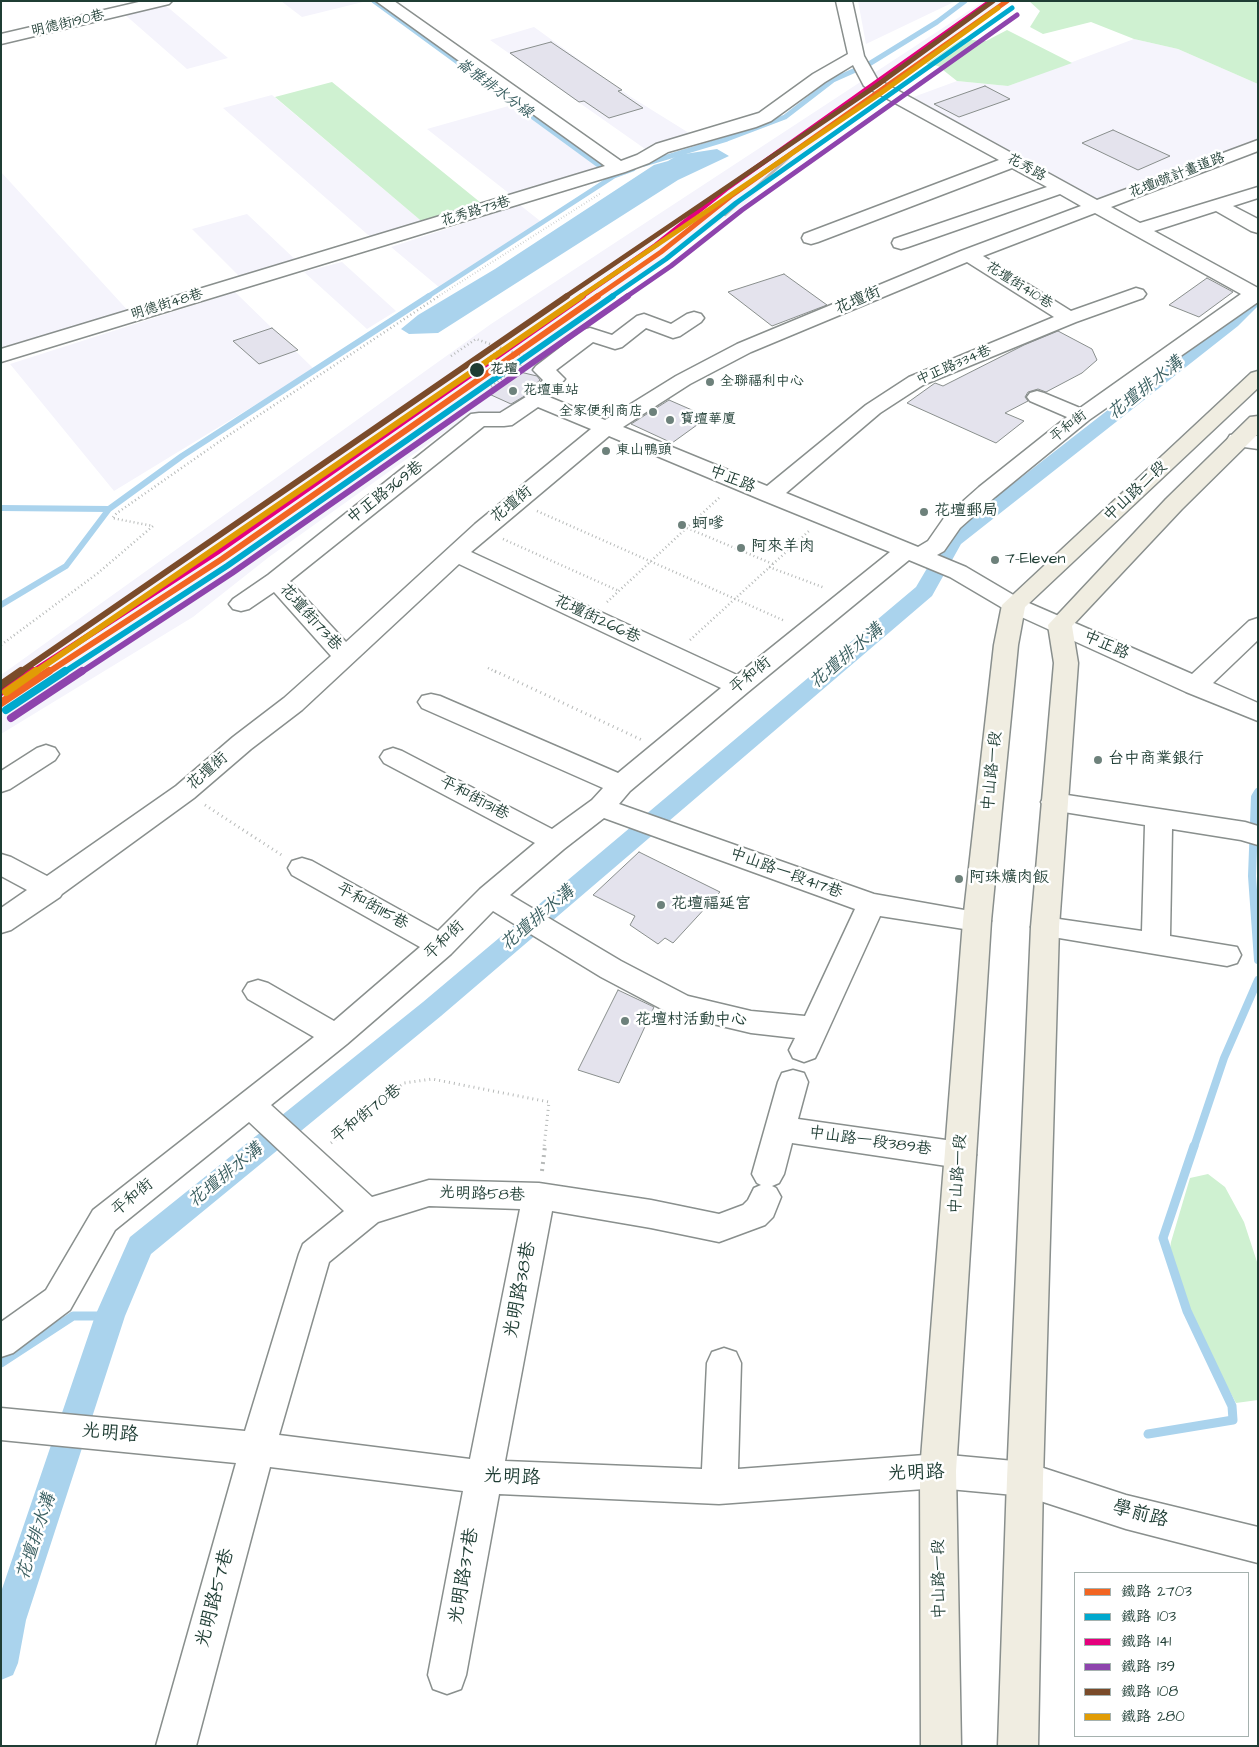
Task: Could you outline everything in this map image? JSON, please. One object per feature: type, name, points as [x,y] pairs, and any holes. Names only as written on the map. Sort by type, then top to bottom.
[{"type":"main road","name":"中山路二段","points":[[1014,605],[1258,377]]},
{"type":"main road","name":"中山路二段","points":[[1060,625],[1174,504],[1248,442],[1258,422]]},
{"type":"main road","name":"中山路一段","points":[[941,1746],[938,1471],[978,921],[1006,645],[1014,605]]},
{"type":"main road","points":[[1018,1746],[1024,1480],[1045,927],[1066,663],[1060,625]]},
{"type":"street","name":"明德街190巷","points":[[1,39],[164,1]]},
{"type":"street","points":[[384,1],[619,168]]},
{"type":"street","name":"花秀路","points":[[844,1],[856,56],[870,82],[1256,295]]},
{"type":"street","name":"花秀路73巷","points":[[334,255],[619,168],[643,159],[662,148],[750,123],[765,117],[819,78],[856,56]]},
{"type":"street","name":"花壇11號計畫道路","points":[[1097,207],[1258,145]]},
{"type":"street","points":[[811,238],[1014,161]]},
{"type":"street","points":[[901,243],[1061,188]]},
{"type":"street","points":[[1138,230],[1258,192]]},
{"type":"street","points":[[1217,204],[1258,227]]},
{"type":"street","name":"花壇街","points":[[1,924],[185,792],[242,743],[293,704],[483,529],[606,428],[683,380],[744,348],[968,255],[1097,207]]},
{"type":"street","name":"明德街48巷","points":[[1,356],[334,255]]},
{"type":"street","name":"花壇街410巷","points":[[968,255],[1069,318]]},
{"type":"street","name":"中正路334巷","points":[[770,495],[873,409],[916,381],[1069,318],[1136,294]]},
{"type":"street","name":"平和街","points":[[1,1342],[58,1300],[104,1220],[336,1036],[441,946],[490,896],[554,842],[600,807],[621,785],[663,749],[850,596],[936,546],[952,523],[987,492],[1082,416],[1256,295]]},
{"type":"street","name":"中正路369巷","points":[[241,604],[276,580],[479,419],[504,420],[536,399],[555,379],[543,370],[590,334],[614,343],[644,320],[673,332],[694,318]]},
{"type":"street","points":[[1037,397],[1082,416]]},
{"type":"street","name":"中正路","points":[[536,399],[958,572],[1014,605],[1258,713]]},
{"type":"street","name":"花壇街266巷","points":[[456,554],[739,686]]},
{"type":"street","name":"花壇街173巷","points":[[276,580],[344,655]]},
{"type":"street","points":[[1196,686],[1258,626]]},
{"type":"street","points":[[431,702],[621,785]]},
{"type":"street","points":[[1,783],[46,754]]},
{"type":"street","name":"平和街131巷","points":[[393,757],[554,842]]},
{"type":"street","points":[[1054,802],[1245,831],[1258,836]]},
{"type":"street","name":"中山路一段417巷","points":[[600,807],[871,904],[978,921]]},
{"type":"street","points":[[1156,945],[1159,818]]},
{"type":"street","points":[[1,864],[50,890]]},
{"type":"street","name":"平和街115巷","points":[[302,868],[441,946]]},
{"type":"street","points":[[490,896],[611,969],[681,1006],[752,1022],[808,1039],[871,904]]},
{"type":"street","points":[[1045,927],[1227,955]]},
{"type":"street","points":[[258,991],[336,1036]]},
{"type":"street","points":[[781,1129],[793,1082]]},
{"type":"street","points":[[250,1104],[367,1212]]},
{"type":"street","name":"中山路一段389巷","points":[[781,1129],[960,1155]]},
{"type":"street","name":"光明路58巷","points":[[257,1450],[315,1254],[367,1212],[429,1193],[540,1196],[651,1214],[719,1228],[754,1215],[762,1207],[781,1129]]},
{"type":"street","name":"光明路38巷","points":[[484,1477],[540,1196]]},
{"type":"street","points":[[719,1487],[724,1363]]},
{"type":"street","name":"光明路","points":[[1,1424],[213,1444],[484,1477],[719,1487],[938,1471],[1024,1480]]},
{"type":"street","name":"光明路57巷","points":[[176,1746],[257,1450]]},
{"type":"street","name":"光明路37巷","points":[[447,1675],[484,1477]]},
{"type":"street","name":"學前路","points":[[1024,1480],[1126,1512],[1258,1545]]},
{"type":"path","points":[[1,645],[98,573],[153,526],[112,518],[117,513],[226,437],[419,308],[623,179],[619,168]]},
{"type":"path","points":[[451,356],[476,339],[530,358],[490,387],[496,390]]},
{"type":"path","points":[[481,364],[503,348]]},
{"type":"path","points":[[590,617],[736,481]]},
{"type":"path","points":[[516,502],[807,631]]},
{"type":"path","points":[[674,656],[824,517]]},
{"type":"path","points":[[687,528],[773,564]]},
{"type":"path","points":[[483,529],[619,591]]},
{"type":"path","points":[[770,567],[850,596]]},
{"type":"path","points":[[488,668],[663,749]]},
{"type":"path","points":[[185,792],[302,868]]},
{"type":"path","name":"平和街70巷","points":[[309,1160],[404,1083],[432,1079],[549,1102],[540,1196]]},
{"type":"shaded area","points":[[281,1],[367,1],[302,17]]},
{"type":"shaded area","points":[[858,1],[956,1],[866,44]]},
{"type":"shaded area","points":[[984,1],[1008,1],[907,72],[788,164],[744,205],[670,256],[548,350],[560,369],[485,424],[449,429],[269,557],[193,617],[1,734],[1,675],[491,324]]},
{"type":"shaded area","points":[[164,4],[228,58],[187,69],[123,13]]},
{"type":"shaded area","points":[[534,27],[631,97],[689,133],[648,151],[490,40]]},
{"type":"shaded area","points":[[1134,39],[1178,49],[1258,84],[1258,147],[1096,202],[908,99],[957,81],[1008,86]]},
{"type":"shaded area","points":[[272,95],[426,225],[375,241],[223,108]]},
{"type":"shaded area","points":[[512,105],[603,171],[515,198],[427,129]]},
{"type":"shaded area","points":[[1,172],[132,315],[1,354]]},
{"type":"shaded area","points":[[520,205],[544,224],[440,288],[391,247]]},
{"type":"shaded area","points":[[247,214],[300,264],[244,281],[192,229]]},
{"type":"shaded area","points":[[342,262],[396,311],[367,329],[304,272]]},
{"type":"shaded area","points":[[235,292],[314,369],[114,491],[10,364]]},
{"type":"green space","points":[[1029,1],[1258,1],[1258,84],[1178,49],[1134,39],[1091,22],[1043,34],[1030,27],[1040,11]]},
{"type":"green space","points":[[1007,30],[1072,63],[1008,86],[957,81],[938,66],[926,64],[962,39],[986,41]]},
{"type":"green space","points":[[332,82],[486,207],[426,225],[275,97]]},
{"type":"green space","points":[[1208,1174],[1225,1187],[1244,1222],[1258,1265],[1258,1400],[1236,1403],[1183,1306],[1168,1262],[1171,1242],[1190,1178]]},
{"type":"water","points":[[717,149],[729,156],[678,180],[438,333],[409,334],[401,329],[418,315],[495,269],[654,165],[668,161],[678,155]]},
{"type":"building","points":[[551,42],[622,90],[618,91],[643,108],[609,118],[584,101],[579,102],[510,53]]},
{"type":"building","points":[[985,86],[1010,99],[959,117],[934,104]]},
{"type":"building","points":[[1113,130],[1170,156],[1138,170],[1082,143]]},
{"type":"building","points":[[784,274],[827,305],[772,326],[728,292]]},
{"type":"building","points":[[1207,278],[1233,292],[1199,317],[1169,305]]},
{"type":"building","points":[[272,328],[298,350],[259,364],[233,341]]},
{"type":"building","points":[[1058,331],[1092,349],[1097,360],[1082,373],[1046,392],[1038,389],[1028,392],[1025,397],[1028,401],[1005,413],[1024,421],[996,443],[907,403],[935,383],[943,386],[1024,345]]},
{"type":"building","name":"花壇車站","points":[[520,372],[537,376],[540,380],[529,390],[531,391],[528,394],[511,404],[489,394]]},
{"type":"building","name":"寶壇華廈","points":[[669,400],[708,417],[672,443],[631,424]]},
{"type":"building","name":"花壇福延宮","points":[[639,852],[720,892],[673,943],[665,938],[658,944],[630,925],[635,916],[593,895]]},
{"type":"building","name":"花壇村活動中心","points":[[618,990],[654,1007],[619,1083],[578,1070]]},
{"type":"waterway","name":"崙雅排水分線","points":[[374,1],[608,172]]},
{"type":"waterway","points":[[644,164],[727,139],[785,117],[833,80],[869,64],[937,22],[965,1]]},
{"type":"waterway","points":[[427,297],[614,176],[633,169]]},
{"type":"waterway","points":[[109,509],[182,456],[429,296]]},
{"type":"waterway","name":"花壇排水溝","points":[[1,1663],[9,1620],[110,1316],[140,1246],[432,1009],[924,591],[953,540],[1232,322],[1258,296]]},
{"type":"waterway","points":[[1,508],[109,509]]},
{"type":"waterway","points":[[1,605],[66,566],[109,509]]},
{"type":"waterway","points":[[1258,792],[1255,797],[1252,876],[1258,960]]},
{"type":"waterway","points":[[1194,1147],[1224,1058],[1258,980]]},
{"type":"waterway","points":[[1148,1434],[1233,1420],[1232,1406],[1187,1311],[1163,1238],[1194,1146]]},
{"type":"waterway","points":[[1,1363],[73,1316],[110,1316]]},
{"type":"railway","points":[[725,215],[805,143]]},
{"type":"rail line","name":"141","points":[[1,692],[217,552],[656,245],[726,189],[991,1]]},
{"type":"rail line","name":"108","points":[[1,685],[458,370],[876,86],[993,1]]},
{"type":"rail line","name":"2703","points":[[1,703],[222,559],[661,252],[731,196],[1007,1]]},
{"type":"rail line","name":"280","points":[[6,692],[463,377],[881,93],[998,8]]},
{"type":"rail line","name":"103","points":[[6,710],[227,566],[666,259],[736,203],[1012,8]]},
{"type":"rail line","name":"139","points":[[11,718],[232,573],[671,266],[742,210],[1017,15]]},
{"type":"place","name":"花壇","points":[[477,370]]},
{"type":"place","name":"全聯福利中心","points":[[710,382]]},
{"type":"place","name":"花壇車站","points":[[513,391]]},
{"type":"place","name":"全家便利商店","points":[[653,412]]},
{"type":"place","name":"寶壇華廈","points":[[670,420]]},
{"type":"place","name":"東山鴨頭","points":[[606,451]]},
{"type":"place","name":"花壇郵局","points":[[924,512]]},
{"type":"place","name":"蚵嗲","points":[[682,525]]},
{"type":"place","name":"阿來羊肉","points":[[741,548]]},
{"type":"place","name":"7-Eleven","points":[[995,560]]},
{"type":"place","name":"台中商業銀行","points":[[1098,760]]},
{"type":"place","name":"阿珠爌肉飯","points":[[959,879]]},
{"type":"place","name":"花壇福延宮","points":[[661,905]]},
{"type":"place","name":"花壇村活動中心","points":[[625,1021]]}]
